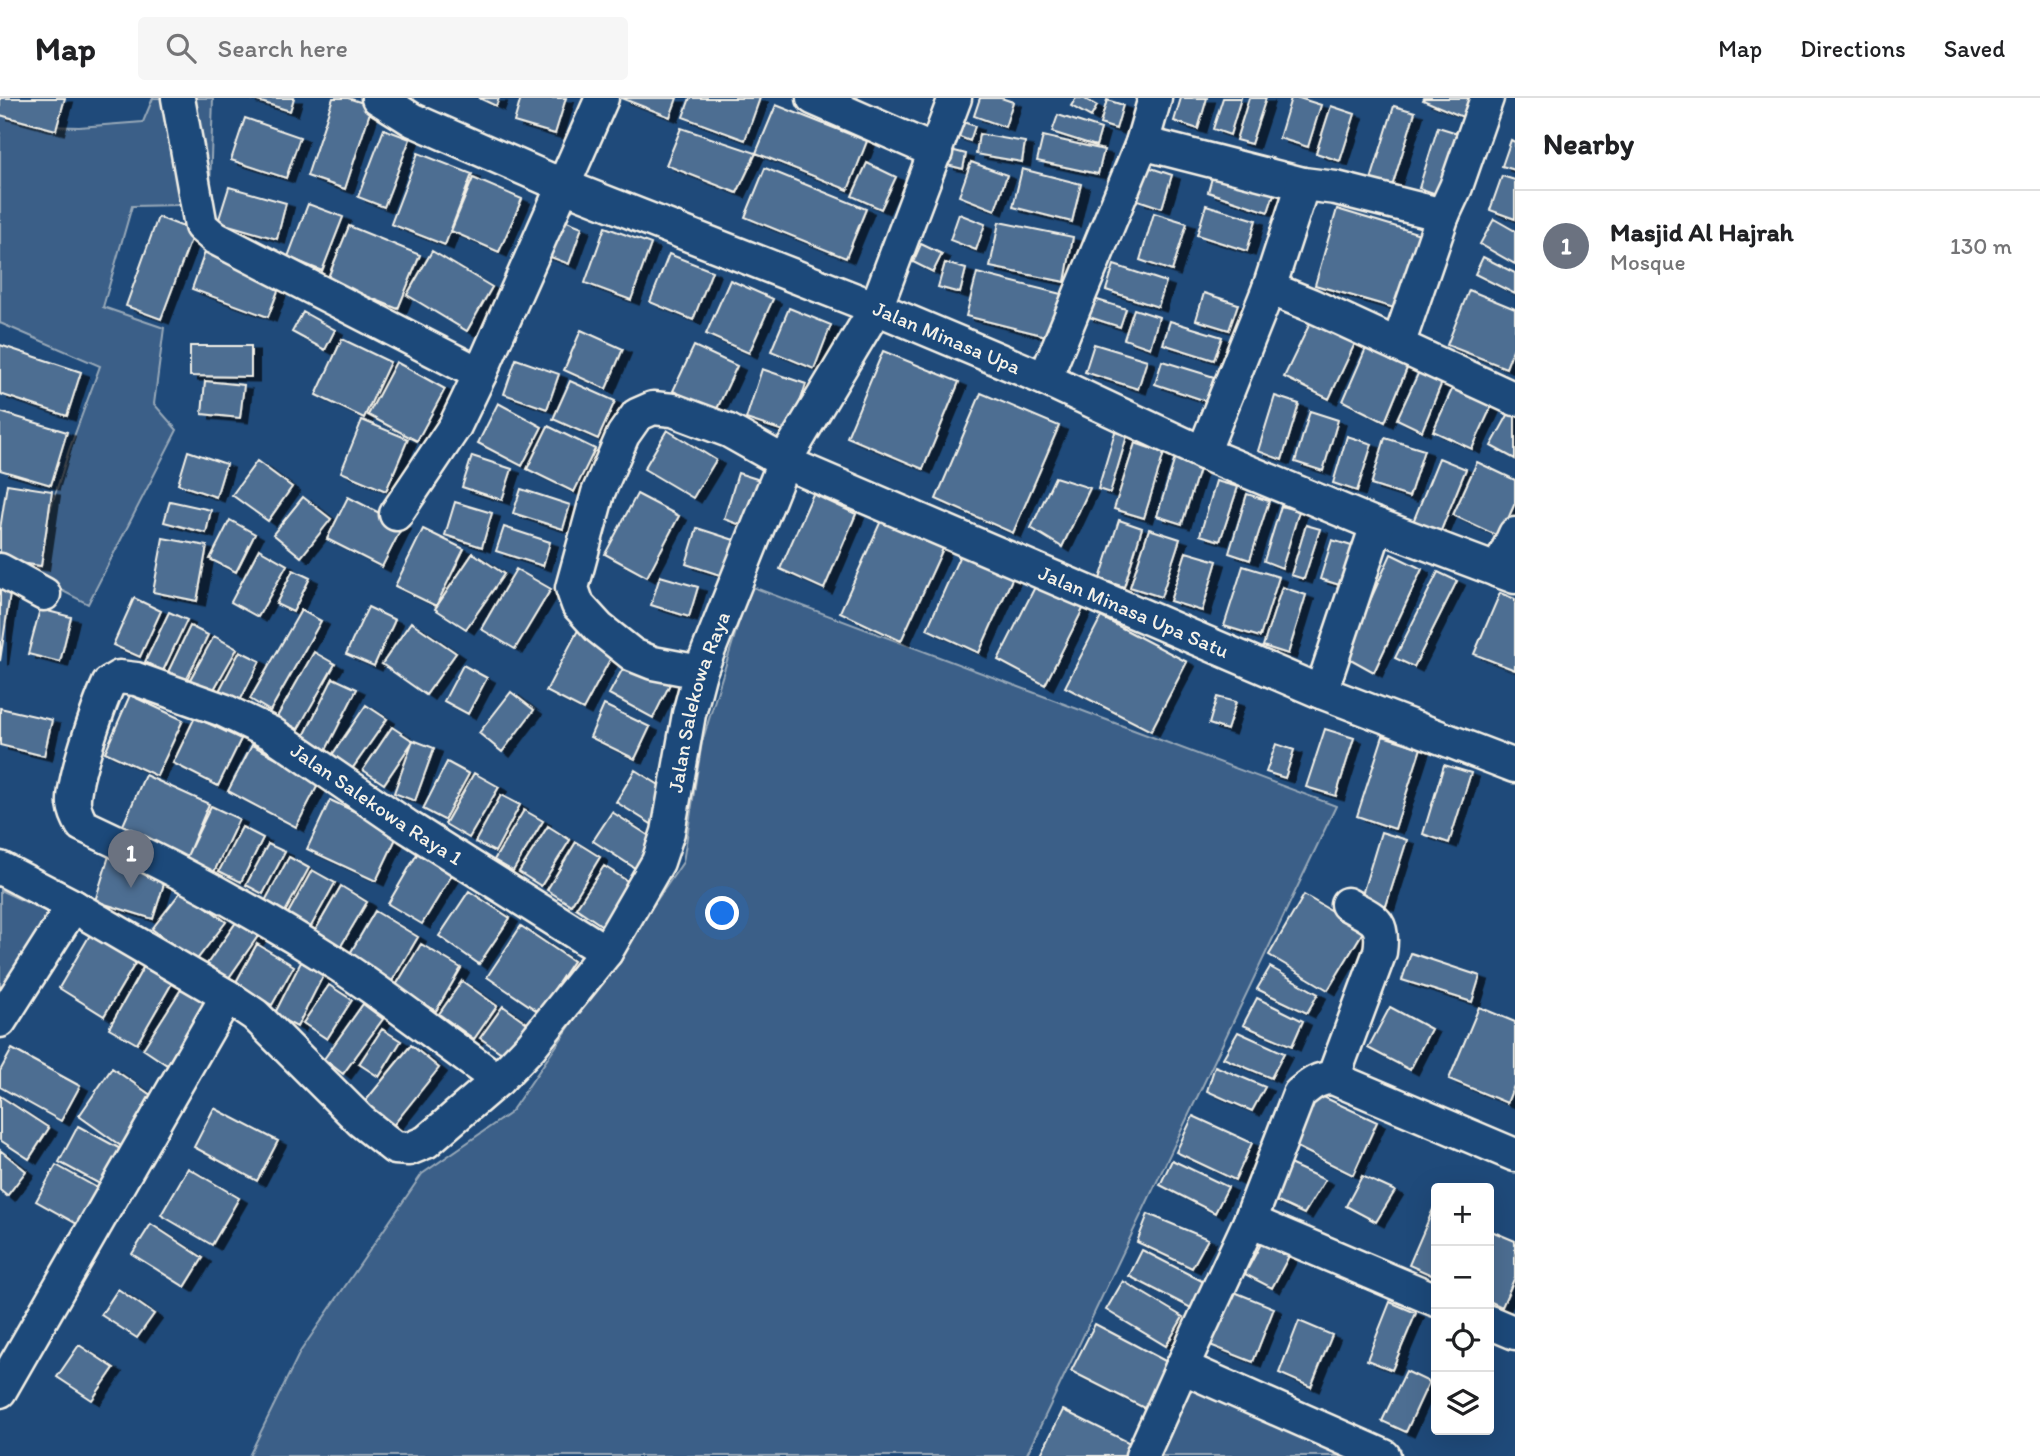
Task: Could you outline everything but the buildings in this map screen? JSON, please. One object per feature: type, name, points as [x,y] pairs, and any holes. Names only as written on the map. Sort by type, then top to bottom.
[{"type":"street","points":[[178,98],[201,226],[215,238],[480,374]]},
{"type":"street","name":"Jalan Minasa Upa","points":[[378,98],[413,120],[564,186],[876,307],[1045,379],[1203,453],[1377,525],[1506,574]]},
{"type":"street","points":[[396,514],[455,426],[602,98]]},
{"type":"street","points":[[813,98],[936,152]]},
{"type":"street","name":"Jalan Salekowa Raya","points":[[227,996],[255,1015],[360,1121],[396,1148],[409,1149],[426,1142],[498,1080],[531,1046],[606,952],[658,862],[668,832],[689,714],[700,672],[784,462],[876,307],[955,98]]},
{"type":"street","points":[[1045,379],[1142,143],[1155,98]]},
{"type":"street","points":[[1398,345],[1487,98]]},
{"type":"street","points":[[1142,143],[1303,184],[1336,188],[1443,215]]},
{"type":"street","points":[[1203,453],[1269,288],[1303,184]]},
{"type":"street","points":[[1269,288],[1515,399]]},
{"type":"street","name":"Jalan Minasa Upa Satu","points":[[700,672],[653,663],[633,655],[599,628],[578,605],[572,588],[598,493],[623,435],[637,415],[653,408],[673,410],[729,431],[784,462],[1321,692],[1515,766]]},
{"type":"street","points":[[1321,692],[1377,525]]},
{"type":"street","points":[[1506,574],[1515,534]]},
{"type":"street","points":[[0,570],[44,594]]},
{"type":"street","name":"Jalan Salekowa Raya 1","points":[[498,1080],[335,963],[237,904],[142,852],[82,825],[74,802],[81,767],[109,683],[119,677],[136,678],[223,710],[271,733],[408,827],[606,952]]},
{"type":"street","points":[[0,868],[73,906],[227,996],[0,1391]]},
{"type":"street","points":[[1333,1079],[1380,952],[1382,935],[1380,925],[1375,920],[1347,904]]},
{"type":"street","points":[[0,1021],[73,906]]},
{"type":"street","points":[[1142,1456],[1250,1221],[1299,1094],[1315,1081],[1333,1079],[1515,1155]]},
{"type":"street","points":[[1250,1221],[1431,1298]]},
{"type":"street","points":[[1494,1324],[1515,1333]]},
{"type":"street","points":[[1182,1367],[1384,1456]]},
{"type":"shaded area","points":[[153,98],[213,98],[210,188],[181,205],[132,206],[103,307],[164,328],[154,404],[177,430],[88,604],[37,578],[48,517],[100,366],[0,323],[0,115],[42,126],[79,127],[143,122]]},
{"type":"shaded area","points":[[750,586],[1336,806],[1026,1456],[249,1456],[300,1352],[422,1174],[510,1113],[683,862],[702,742]]},
{"type":"shaded area","points":[[0,890],[56,916],[0,1003]]},
{"type":"shaded area","points":[[1184,1369],[1385,1456],[1146,1456]]},
{"type":"place","name":"Masjid Al Hajrah","points":[[131,888]]}]
